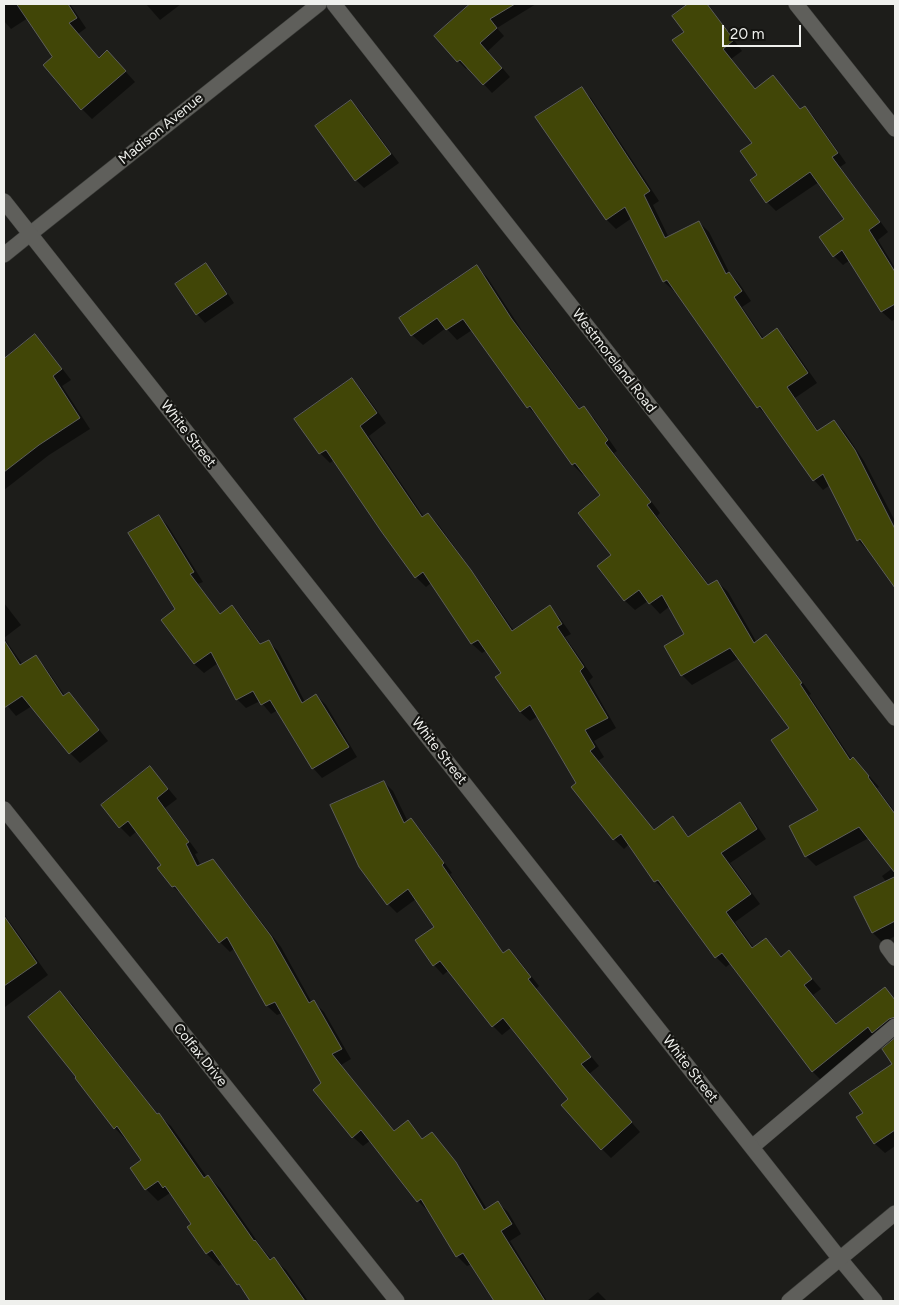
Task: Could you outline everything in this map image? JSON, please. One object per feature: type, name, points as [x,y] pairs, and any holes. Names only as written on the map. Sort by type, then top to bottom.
[{"type":"street","name":"Madison Avenue","points":[[4,255],[319,4]]},
{"type":"street","name":"Westmoreland Road","points":[[334,4],[895,718]]},
{"type":"street","points":[[796,4],[895,129]]},
{"type":"street","name":"White Street","points":[[4,201],[875,1301]]},
{"type":"street","name":"Colfax Drive","points":[[4,809],[397,1301]]},
{"type":"street","points":[[752,1147],[895,1026]]},
{"type":"street","points":[[789,1301],[895,1213]]},
{"type":"building","points":[[17,4],[68,4],[77,18],[69,23],[99,58],[107,50],[126,71],[81,110],[43,65],[52,57]]},
{"type":"building","points":[[470,4],[515,4],[490,19],[497,28],[480,43],[502,68],[483,85],[460,60],[457,62],[434,36]]},
{"type":"building","points":[[688,4],[707,4],[734,40],[723,49],[755,89],[773,75],[800,109],[805,106],[838,153],[832,157],[880,222],[869,230],[895,272],[895,304],[881,312],[842,250],[833,257],[819,237],[844,219],[810,172],[766,203],[750,180],[757,175],[740,151],[752,143],[672,40],[684,32],[672,16]]},
{"type":"building","points":[[582,87],[650,191],[644,195],[665,238],[699,221],[726,274],[729,272],[742,291],[734,297],[762,339],[777,328],[808,373],[787,387],[817,431],[834,420],[855,450],[895,529],[895,588],[860,539],[857,541],[823,474],[813,481],[760,406],[757,408],[667,280],[663,282],[625,207],[606,220],[535,117]]},
{"type":"building","points":[[351,100],[391,154],[355,181],[315,126]]},
{"type":"building","points":[[206,263],[227,294],[196,315],[175,284]]},
{"type":"building","points":[[477,265],[511,318],[579,409],[584,406],[608,440],[605,443],[651,502],[647,505],[708,585],[717,580],[754,643],[766,634],[802,683],[800,684],[850,760],[853,757],[869,776],[895,814],[895,873],[859,827],[805,857],[789,826],[818,810],[771,740],[789,728],[730,648],[681,676],[664,646],[684,634],[662,595],[649,604],[639,590],[624,601],[597,566],[611,555],[578,513],[600,495],[575,463],[572,465],[530,406],[527,408],[463,319],[446,330],[437,318],[411,336],[399,318]]},
{"type":"building","points":[[35,334],[62,369],[53,376],[80,418],[39,445],[4,472],[4,359]]},
{"type":"building","points":[[352,378],[377,413],[360,426],[422,517],[428,513],[471,570],[512,631],[550,605],[562,624],[557,627],[584,667],[580,671],[608,718],[585,730],[595,747],[590,751],[654,830],[673,816],[688,837],[740,802],[757,829],[721,853],[751,894],[726,912],[752,948],[766,938],[781,957],[789,950],[812,979],[804,985],[836,1024],[885,987],[895,1000],[895,1017],[889,1019],[872,1033],[868,1027],[812,1072],[722,953],[715,958],[658,880],[654,882],[621,834],[613,840],[571,787],[576,783],[530,705],[520,712],[495,677],[501,673],[478,640],[471,644],[423,572],[415,578],[326,450],[319,454],[294,419]]},
{"type":"building","points":[[159,515],[194,572],[190,574],[220,614],[232,605],[260,644],[269,640],[302,703],[316,694],[349,747],[312,769],[270,700],[261,705],[253,691],[236,700],[211,652],[194,664],[161,620],[175,609],[128,533]]},
{"type":"building","points":[[4,640],[20,665],[36,655],[63,696],[69,692],[99,730],[69,754],[22,696],[4,708]]},
{"type":"building","points":[[150,766],[168,789],[157,798],[189,842],[186,844],[197,866],[213,859],[271,936],[309,1003],[314,1000],[342,1049],[332,1054],[394,1131],[408,1120],[422,1139],[432,1132],[456,1162],[484,1210],[498,1201],[512,1224],[501,1231],[545,1301],[494,1301],[463,1253],[456,1257],[421,1199],[417,1202],[361,1130],[352,1138],[313,1090],[321,1083],[275,1002],[266,1006],[227,937],[219,943],[175,886],[172,887],[157,868],[161,865],[128,821],[119,828],[101,805]]},
{"type":"building","points":[[384,781],[404,823],[411,818],[444,863],[442,865],[503,953],[509,949],[531,977],[528,979],[591,1057],[581,1064],[632,1122],[601,1150],[561,1105],[568,1099],[503,1018],[492,1027],[440,961],[433,966],[415,940],[434,927],[408,889],[387,905],[359,867],[330,805]]},
{"type":"building","points":[[895,877],[895,921],[872,933],[854,897]]},
{"type":"building","points":[[4,916],[37,963],[4,986]]},
{"type":"building","points":[[60,991],[157,1114],[159,1113],[204,1178],[208,1175],[254,1241],[270,1260],[274,1257],[305,1301],[250,1301],[212,1250],[206,1254],[187,1227],[191,1224],[165,1186],[163,1188],[158,1181],[145,1190],[130,1168],[141,1160],[117,1126],[114,1129],[76,1077],[28,1017]]},
{"type":"building","points":[[895,1038],[895,1130],[874,1144],[856,1117],[863,1113],[849,1093],[892,1064],[882,1049]]}]
